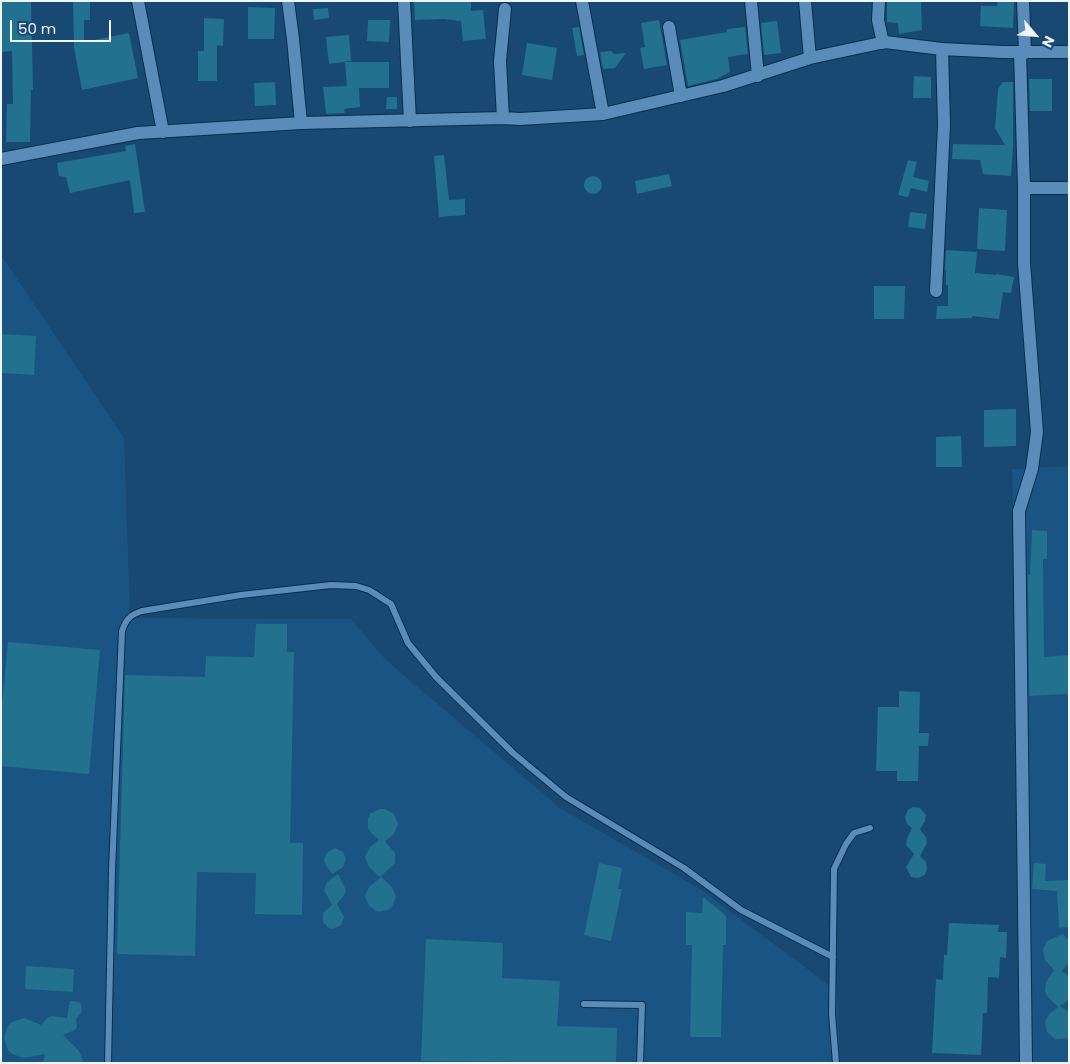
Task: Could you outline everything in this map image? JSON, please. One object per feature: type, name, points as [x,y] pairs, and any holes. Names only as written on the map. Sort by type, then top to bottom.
[{"type":"street","points":[[138,1],[163,132]]},
{"type":"street","points":[[288,1],[301,123]]},
{"type":"street","points":[[404,1],[410,120]]},
{"type":"street","points":[[582,1],[603,114]]},
{"type":"street","points":[[750,1],[758,76]]},
{"type":"street","points":[[805,1],[810,58]]},
{"type":"street","points":[[879,1],[878,20],[882,43]]},
{"type":"street","points":[[1023,1],[1024,263],[1037,432],[1032,469],[1019,511],[1026,1063]]},
{"type":"street","points":[[503,118],[500,61],[505,9]]},
{"type":"street","points":[[669,27],[681,96]]},
{"type":"street","points":[[1,159],[138,133],[301,123],[520,119],[603,114],[758,76],[810,58],[882,43],[942,49],[1023,53],[1069,52]]},
{"type":"street","points":[[936,291],[944,125],[942,49]]},
{"type":"street","points":[[1024,188],[1069,188]]},
{"type":"lane","points":[[108,1063],[112,870],[122,631],[126,620],[142,610],[241,595],[331,585],[356,586],[369,590],[391,604],[408,642],[436,678],[513,753],[566,797],[684,868],[741,910],[833,957]]},
{"type":"lane","points":[[836,1063],[832,1014],[834,869],[846,844],[854,833],[870,828]]},
{"type":"lane","points":[[584,1004],[642,1005],[640,1063]]},
{"type":"shaded area","points":[[1,255],[124,438],[130,618],[351,619],[386,660],[560,808],[700,889],[837,991],[840,1063],[1,1063]]},
{"type":"shaded area","points":[[1069,466],[1069,1063],[1027,1063],[1012,469]]},
{"type":"building","points":[[1,1],[31,1],[33,90],[31,90],[30,142],[6,142],[7,104],[13,104],[12,51],[1,52]]},
{"type":"building","points":[[73,1],[90,1],[90,20],[84,20],[84,42],[129,33],[138,78],[82,90],[74,48]]},
{"type":"building","points":[[414,1],[471,1],[471,11],[483,10],[486,39],[463,41],[461,21],[444,19],[415,20]]},
{"type":"building","points":[[887,1],[921,1],[922,30],[899,34],[898,23],[887,22]]},
{"type":"building","points":[[998,1],[1014,1],[1013,28],[980,26],[981,6],[997,6]]},
{"type":"building","points":[[248,7],[275,8],[274,39],[248,39]]},
{"type":"building","points":[[328,8],[329,18],[314,20],[313,9]]},
{"type":"building","points":[[204,18],[224,19],[223,46],[217,45],[217,81],[198,81],[198,51],[204,51]]},
{"type":"building","points":[[368,20],[390,20],[389,42],[367,41]]},
{"type":"building","points":[[659,20],[667,65],[644,69],[640,48],[645,47],[641,23]]},
{"type":"building","points":[[777,21],[781,53],[764,55],[761,23]]},
{"type":"building","points":[[579,27],[584,55],[577,56],[572,28]]},
{"type":"building","points":[[745,27],[748,54],[728,57],[730,72],[717,79],[688,86],[680,40],[727,32],[727,29]]},
{"type":"building","points":[[349,35],[351,61],[329,64],[326,37]]},
{"type":"building","points":[[527,43],[557,48],[552,80],[522,75]]},
{"type":"building","points":[[611,51],[614,54],[626,53],[615,68],[603,69],[600,52]]},
{"type":"building","points":[[345,62],[389,62],[389,88],[359,88],[360,107],[344,109],[345,113],[326,114],[323,87],[347,86]]},
{"type":"building","points":[[914,76],[931,77],[931,98],[913,98]]},
{"type":"building","points":[[1029,79],[1052,79],[1052,111],[1030,111]]},
{"type":"building","points":[[275,82],[276,105],[255,106],[254,83]]},
{"type":"building","points":[[1003,82],[1013,82],[1011,176],[983,174],[980,160],[952,159],[953,144],[1005,145],[995,128],[998,89]]},
{"type":"building","points":[[387,97],[397,97],[397,109],[386,109]]},
{"type":"building","points":[[135,144],[145,212],[134,213],[130,180],[70,193],[66,177],[59,176],[57,163],[126,151],[125,146]]},
{"type":"building","points":[[444,155],[449,200],[465,199],[465,215],[439,217],[434,156]]},
{"type":"building","points":[[908,160],[917,162],[913,177],[929,181],[927,192],[911,188],[908,197],[898,195]]},
{"type":"building","points":[[669,174],[672,186],[637,194],[635,181]]},
{"type":"building","points":[[593,176],[599,179],[602,185],[599,191],[593,194],[587,191],[584,185],[587,179]]},
{"type":"building","points":[[979,208],[1007,210],[1005,251],[977,249]]},
{"type":"building","points":[[910,212],[927,214],[925,229],[908,227]]},
{"type":"building","points":[[946,250],[977,252],[975,273],[1014,277],[1011,293],[1003,292],[999,319],[972,316],[972,318],[936,319],[937,306],[948,306],[948,285],[946,285],[945,270]]},
{"type":"building","points":[[874,286],[905,286],[904,319],[874,319]]},
{"type":"building","points":[[1,334],[36,336],[34,375],[1,373]]},
{"type":"building","points":[[1016,409],[1016,446],[984,447],[984,410]]},
{"type":"building","points":[[961,436],[962,467],[936,467],[936,437]]},
{"type":"building","points":[[1032,530],[1047,531],[1047,559],[1043,559],[1044,657],[1069,655],[1069,694],[1029,696],[1028,575],[1030,575]]},
{"type":"building","points":[[256,624],[287,624],[287,652],[294,652],[290,843],[303,843],[302,915],[255,914],[256,873],[197,872],[195,956],[117,954],[125,675],[205,677],[206,656],[254,657]]},
{"type":"building","points":[[8,642],[100,650],[89,774],[1,766],[1,715]]},
{"type":"building","points":[[899,691],[920,692],[919,733],[929,733],[928,746],[919,746],[918,781],[897,781],[897,771],[876,771],[878,707],[899,707]]},
{"type":"building","points":[[913,807],[920,808],[926,815],[920,829],[926,837],[927,843],[920,856],[926,862],[927,869],[925,875],[918,878],[911,877],[906,867],[914,854],[906,845],[912,828],[907,824],[905,817],[908,810]]},
{"type":"building","points":[[385,809],[394,814],[398,824],[394,834],[385,841],[395,853],[395,863],[380,877],[369,867],[365,857],[369,848],[379,840],[368,828],[368,818],[371,813]]},
{"type":"building","points":[[335,848],[343,852],[346,859],[343,867],[332,874],[324,859],[328,852]]},
{"type":"building","points":[[599,863],[622,868],[618,889],[622,889],[611,941],[584,935]]},
{"type":"building","points":[[1034,863],[1046,864],[1045,881],[1069,880],[1069,927],[1059,928],[1057,891],[1032,889]]},
{"type":"building","points":[[338,874],[346,890],[337,904],[344,917],[341,925],[333,929],[323,922],[323,913],[332,905],[324,890],[327,882]]},
{"type":"building","points":[[381,877],[392,887],[396,897],[392,907],[378,912],[369,906],[365,896],[369,887]]},
{"type":"building","points":[[703,897],[726,916],[726,945],[723,945],[721,1037],[690,1037],[692,945],[686,945],[686,912],[702,913]]},
{"type":"building","points":[[949,923],[999,925],[998,932],[1007,932],[1006,958],[1000,957],[999,978],[988,977],[987,1013],[983,1013],[981,1055],[932,1053],[936,979],[943,980],[944,955],[947,955]]},
{"type":"building","points":[[1063,934],[1069,941],[1069,962],[1062,971],[1069,976],[1069,1000],[1058,1007],[1047,996],[1045,991],[1046,982],[1054,970],[1045,960],[1043,950],[1047,941]]},
{"type":"building","points":[[426,939],[503,943],[502,978],[560,981],[557,1026],[617,1028],[616,1063],[421,1061]]},
{"type":"building","points":[[26,966],[74,969],[73,992],[25,989]]},
{"type":"building","points":[[70,1001],[79,1002],[82,1012],[76,1019],[77,1027],[75,1030],[63,1035],[79,1051],[84,1063],[43,1063],[45,1054],[24,1058],[12,1054],[8,1050],[4,1038],[8,1026],[12,1022],[24,1018],[41,1025],[48,1017],[67,1018]]},
{"type":"building","points":[[1060,1006],[1069,1012],[1069,1038],[1055,1039],[1047,1032],[1045,1022],[1049,1014]]}]
